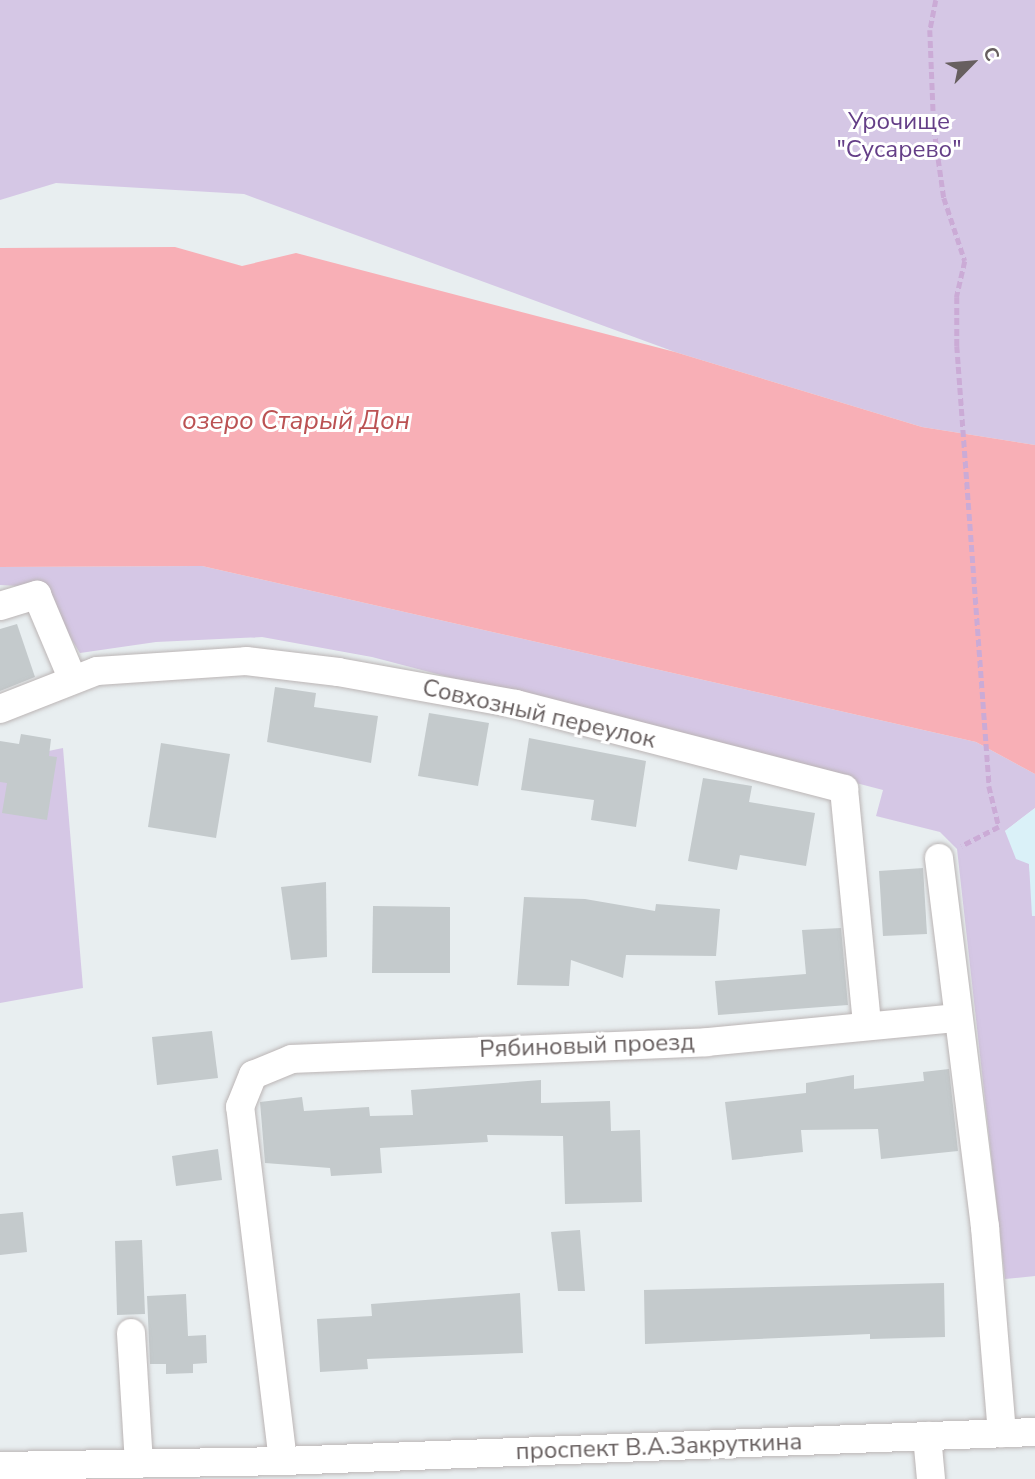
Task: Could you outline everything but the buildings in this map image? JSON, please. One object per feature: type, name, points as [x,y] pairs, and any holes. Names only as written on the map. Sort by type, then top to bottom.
[{"type":"street","points":[[0,606],[37,595],[72,678]]},
{"type":"street","name":"Совхозный переулок","points":[[0,709],[72,678],[154,665],[246,661],[338,671],[516,704],[844,789],[867,1025]]},
{"type":"street","points":[[939,858],[985,1227],[1002,1433]]},
{"type":"street","name":"Рябиновый проезд","points":[[283,1461],[240,1107],[253,1075],[292,1059],[707,1042],[957,1018]]},
{"type":"street","points":[[131,1333],[139,1464]]},
{"type":"street","name":"проспект В.А.Закруткина","points":[[0,1466],[107,1472],[139,1464],[283,1461],[1035,1432]]},
{"type":"street","points":[[928,1436],[932,1479]]},
{"type":"path","points":[[936,0],[930,30],[934,128],[944,198],[965,261],[957,297],[957,346],[989,786],[999,827],[939,858]]},
{"type":"green space","name":"Урочище \"Сусарево\"","points":[[0,0],[1035,0],[1035,445],[922,427],[675,352],[244,194],[56,183],[0,200]]},
{"type":"green space","points":[[202,566],[976,742],[1035,774],[1035,808],[1005,831],[1029,864],[1035,916],[1035,1276],[1005,1279],[957,849],[940,832],[876,816],[883,790],[372,657],[262,637],[156,642],[80,653],[39,587],[0,585],[0,567]]},
{"type":"green space","points":[[63,748],[83,988],[0,1003],[0,761]]},
{"type":"sand","points":[[1035,808],[1035,916],[1032,916],[1029,864],[1016,859],[1005,831]]},
{"type":"water","name":"озеро Старый Дон","points":[[175,247],[242,266],[296,253],[675,352],[922,427],[1035,445],[1035,774],[976,742],[202,566],[0,567],[0,248]]}]
